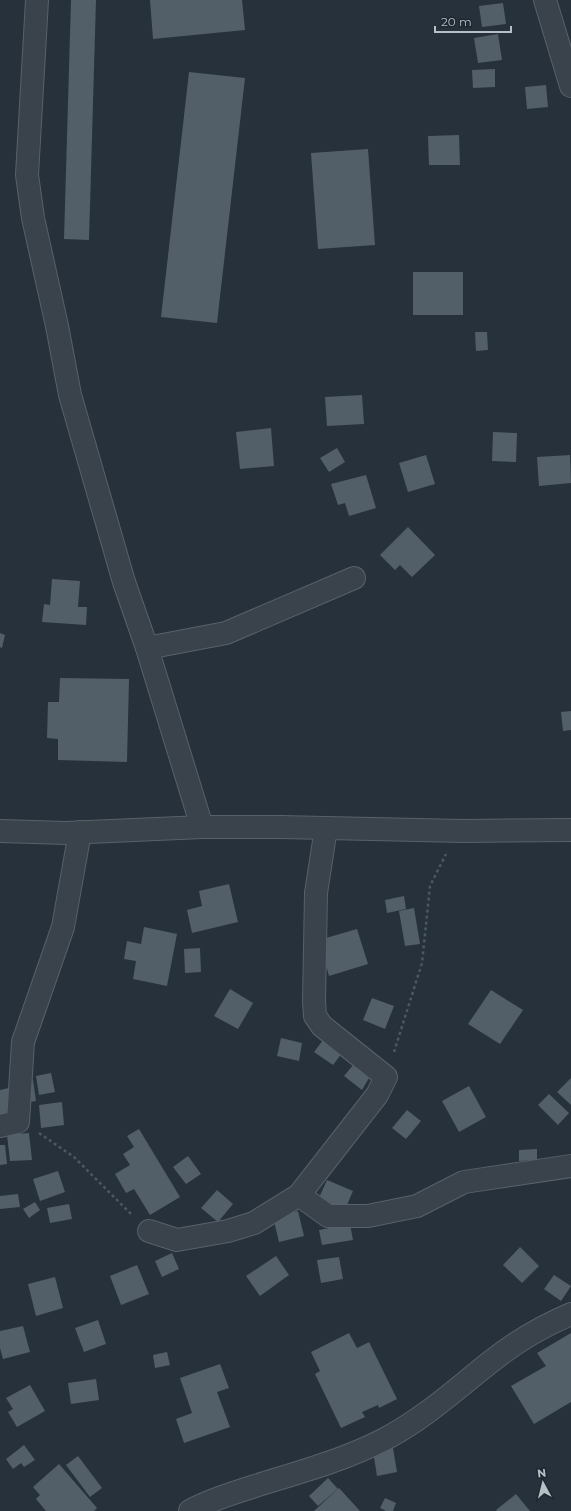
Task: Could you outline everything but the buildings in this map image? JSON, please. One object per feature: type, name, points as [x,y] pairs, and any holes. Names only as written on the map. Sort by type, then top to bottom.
[{"type":"street","points":[[37,0],[28,175],[33,218],[57,326],[70,395],[124,582],[147,648],[202,827]]},
{"type":"street","points":[[545,0],[571,86]]},
{"type":"street","points":[[147,648],[226,633],[354,578]]},
{"type":"street","points":[[0,831],[80,832],[202,827],[463,831],[571,830]]},
{"type":"street","points":[[149,1231],[177,1240],[228,1231],[254,1223],[299,1195],[377,1095],[386,1078],[322,1026],[316,1016],[314,1001],[316,893],[326,828]]},
{"type":"street","points":[[9,1124],[23,1042],[63,927],[80,832]]},
{"type":"street","points":[[299,1195],[328,1216],[368,1216],[417,1206],[464,1182],[571,1166]]},
{"type":"street","points":[[190,1511],[221,1497],[330,1462],[382,1440],[424,1415],[494,1359],[524,1338],[548,1324],[571,1314]]},
{"type":"path","points":[[386,1078],[422,963],[430,886],[449,849],[463,831]]},
{"type":"path","points":[[9,1124],[40,1133],[74,1157],[149,1231]]}]
